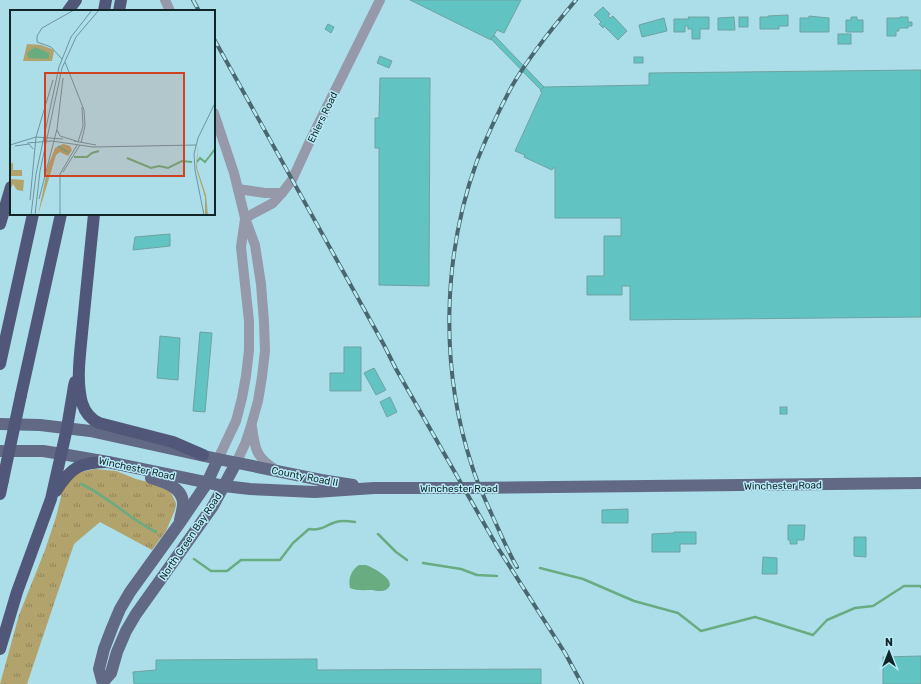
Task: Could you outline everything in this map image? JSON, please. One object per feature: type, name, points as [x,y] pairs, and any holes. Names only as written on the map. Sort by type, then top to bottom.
[{"type":"highway","points":[[69,10],[76,0]]},
{"type":"highway","points":[[78,10],[81,0]]},
{"type":"highway","points":[[104,10],[106,0]]},
{"type":"highway","points":[[119,10],[121,0]]},
{"type":"highway","points":[[0,224],[10,190]]},
{"type":"highway","points":[[0,364],[33,215]]},
{"type":"highway","points":[[0,494],[61,215]]},
{"type":"highway","points":[[94,215],[79,372],[80,392],[88,415],[95,421],[173,442],[203,455]]},
{"type":"highway","points":[[0,649],[17,592],[51,499],[62,454],[74,386],[79,372]]},
{"type":"highway","points":[[51,499],[68,473],[76,468],[90,463],[111,463]]},
{"type":"main road","points":[[0,424],[31,425],[90,431],[236,462]]},
{"type":"main road","name":"Winchester Road","points":[[0,450],[43,451],[62,454],[224,486],[250,489],[315,492],[374,488],[921,483]]},
{"type":"main road","name":"North Green Bay Road","points":[[103,683],[99,668],[104,650],[120,609],[130,592],[207,483],[218,459]]},
{"type":"main road","name":"North Green Bay Road","points":[[103,683],[111,673],[117,652],[126,631],[136,614],[212,506],[236,462]]},
{"type":"main road","name":"County Road II","points":[[236,462],[321,480],[374,488]]},
{"type":"main road","points":[[111,463],[168,483],[177,490],[183,504],[179,524]]},
{"type":"street","points":[[165,0],[170,10]]},
{"type":"street","name":"Ehlers Road","points":[[245,218],[273,203],[292,180],[380,0]]},
{"type":"street","name":"North Green Bay Road","points":[[215,116],[238,189],[245,218],[255,245],[261,284],[264,322],[265,351],[258,401],[245,444],[236,462]]},
{"type":"street","points":[[238,189],[265,193],[282,193]]},
{"type":"street","name":"North Green Bay Road","points":[[218,459],[236,421],[246,376],[248,321],[241,247],[245,218]]},
{"type":"street","points":[[251,426],[253,440],[260,457],[278,471]]},
{"type":"green space","points":[[95,469],[116,471],[136,479],[156,484],[170,491],[176,503],[175,510],[166,531],[152,550],[100,522],[74,544],[27,684],[0,684],[19,615],[45,550],[56,517],[61,492],[75,474]]},
{"type":"shaded area","points":[[359,565],[366,565],[374,568],[387,578],[390,582],[390,586],[386,590],[382,591],[358,590],[350,588],[349,581],[351,575],[354,569]]},
{"type":"building","points":[[410,0],[521,0],[504,33],[497,30],[491,40]]},
{"type":"building","points":[[603,7],[610,14],[608,16],[610,18],[613,16],[627,31],[618,40],[604,26],[603,28],[599,24],[601,22],[594,15]]},
{"type":"building","points":[[788,15],[788,26],[779,26],[779,29],[760,29],[760,17]]},
{"type":"building","points":[[809,16],[829,18],[829,32],[800,32],[800,18],[809,18]]},
{"type":"building","points":[[688,17],[709,17],[709,29],[700,29],[700,39],[692,39],[692,29],[688,29],[688,26],[685,26],[685,32],[674,32],[674,19],[689,19]]},
{"type":"building","points":[[734,17],[735,30],[718,30],[718,18]]},
{"type":"building","points":[[739,17],[748,17],[748,27],[739,27]]},
{"type":"building","points":[[851,17],[857,17],[857,20],[863,20],[863,32],[846,32],[846,20],[851,20]]},
{"type":"building","points":[[908,17],[908,22],[912,22],[912,26],[908,26],[908,28],[899,28],[899,31],[896,31],[896,36],[887,36],[887,18]]},
{"type":"building","points":[[664,18],[667,31],[642,37],[639,25]]},
{"type":"building","points":[[328,24],[334,27],[331,33],[325,29]]},
{"type":"building","points":[[838,34],[851,34],[851,44],[838,44]]},
{"type":"building","points":[[494,35],[544,87],[541,90],[491,39]]},
{"type":"building","points":[[380,56],[392,61],[389,68],[377,63]]},
{"type":"building","points":[[634,57],[643,57],[643,63],[634,63]]},
{"type":"building","points":[[921,70],[921,317],[630,320],[630,286],[622,286],[622,295],[587,295],[587,276],[604,276],[604,236],[621,236],[621,218],[555,218],[555,168],[552,170],[524,157],[525,155],[515,151],[542,92],[540,91],[544,87],[649,85],[649,73]]},
{"type":"building","points":[[380,78],[430,78],[429,286],[379,285],[379,148],[375,148],[375,118],[379,118]]},
{"type":"building","points":[[170,234],[170,246],[133,250],[135,237]]},
{"type":"building","points":[[200,332],[212,333],[205,412],[193,411]]},
{"type":"building","points":[[160,336],[180,338],[178,380],[157,378]]},
{"type":"building","points":[[344,347],[361,347],[361,391],[330,391],[330,373],[344,373]]},
{"type":"building","points":[[374,368],[386,390],[376,395],[364,373]]},
{"type":"building","points":[[390,397],[397,412],[387,417],[380,402]]},
{"type":"building","points":[[780,407],[787,407],[787,414],[780,414]]},
{"type":"building","points":[[628,509],[628,523],[602,523],[602,510]]},
{"type":"building","points":[[788,525],[805,525],[804,540],[797,540],[797,544],[790,544],[790,540],[788,540]]},
{"type":"building","points":[[696,532],[696,544],[680,544],[680,552],[652,552],[652,534]]},
{"type":"building","points":[[854,537],[866,537],[866,557],[854,556]]},
{"type":"building","points":[[763,557],[777,558],[777,574],[762,574]]},
{"type":"building","points":[[921,656],[921,684],[883,684],[883,657]]},
{"type":"building","points":[[317,659],[317,670],[541,669],[541,684],[134,684],[133,672],[156,670],[156,660]]},
{"type":"waterway","points":[[81,484],[156,532]]},
{"type":"waterway","points":[[194,559],[211,571],[227,571],[241,560],[280,560],[293,543],[309,529],[320,528],[341,521],[355,522]]},
{"type":"waterway","points":[[378,534],[396,552],[407,560]]},
{"type":"waterway","points":[[423,563],[461,569],[477,575],[497,576]]},
{"type":"waterway","points":[[540,568],[583,579],[634,601],[678,613],[701,631],[755,617],[813,635],[827,620],[855,608],[873,606],[904,586],[921,587]]},
{"type":"railway","points":[[193,0],[198,10]]},
{"type":"railway","points":[[517,567],[479,485],[462,429],[454,391],[450,352],[449,313],[452,274],[457,236],[465,198],[477,161],[489,133],[507,95],[526,63],[576,0]]},
{"type":"railway","points":[[215,41],[396,369],[498,548],[565,653],[582,684]]}]
